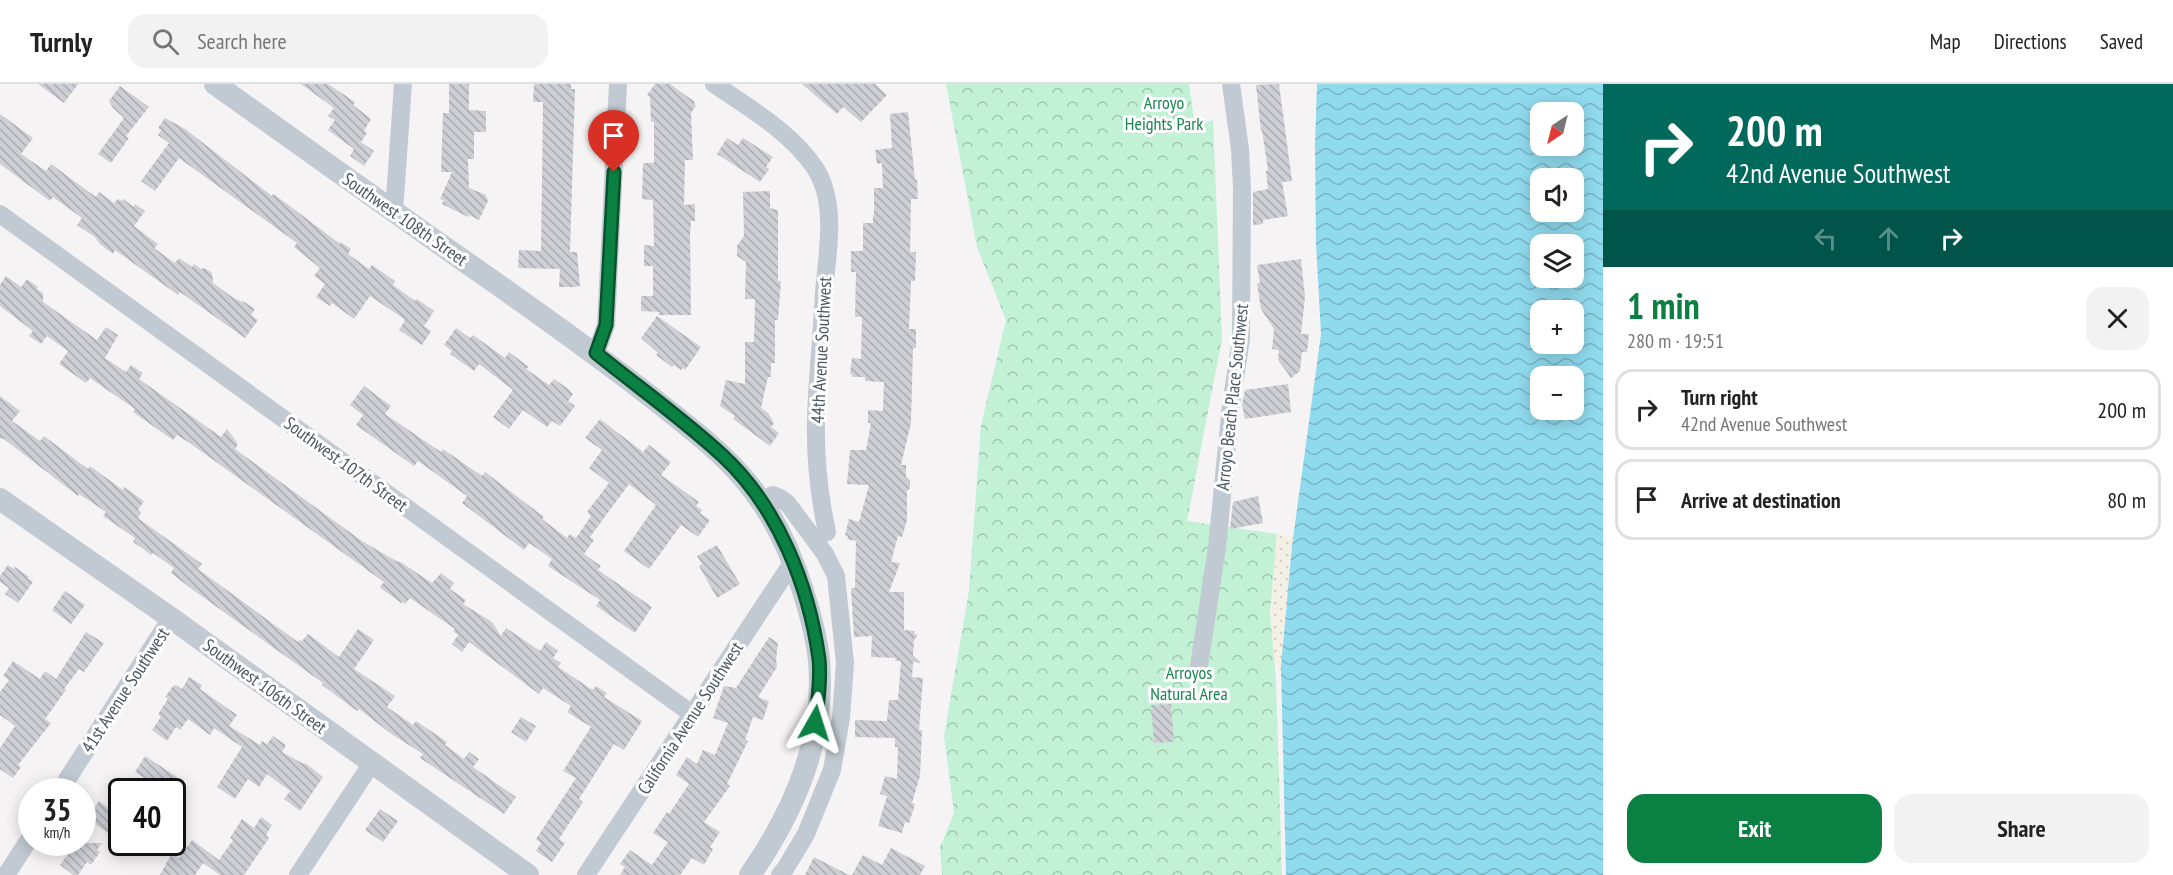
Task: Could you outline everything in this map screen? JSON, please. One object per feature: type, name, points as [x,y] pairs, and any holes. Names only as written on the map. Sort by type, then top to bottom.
[{"type":"street","name":"Southwest 108th Street","points":[[215,84],[596,353],[724,457],[747,482],[760,501],[794,560],[808,606],[819,660],[819,702],[812,744],[802,779],[785,818],[750,875]]},
{"type":"street","points":[[394,212],[403,84]]},
{"type":"street","points":[[596,353],[606,325],[618,84]]},
{"type":"street","name":"44th Avenue Southwest","points":[[714,84],[776,128],[802,152],[816,169],[824,188],[829,224],[816,418],[816,469],[827,532]]},
{"type":"street","name":"Arroyo Beach Place Southwest","points":[[1198,674],[1217,547],[1231,405],[1241,339],[1242,188],[1240,149],[1231,84]]},
{"type":"street","name":"Southwest 107th Street","points":[[0,214],[692,714]]},
{"type":"street","points":[[760,501],[772,495],[788,504],[825,554],[836,576],[845,663],[841,718],[832,770],[806,834],[786,869],[780,875]]},
{"type":"street","name":"Southwest 106th Street","points":[[0,499],[171,618],[528,875]]},
{"type":"street","name":"California Avenue Southwest","points":[[586,875],[794,560]]},
{"type":"street","name":"41st Avenue Southwest","points":[[68,778],[171,618]]},
{"type":"street","points":[[298,875],[372,763]]},
{"type":"street","points":[[6,875],[18,856]]},
{"type":"green space","points":[[946,84],[1189,84],[1195,126],[1213,120],[1222,339],[1187,521],[1277,534],[1270,613],[1276,679],[1282,875],[942,875],[940,847],[954,813],[944,736],[969,590],[981,425],[1006,320],[977,247]]},
{"type":"sand","points":[[1277,534],[1325,543],[1287,684],[1275,659],[1271,624]]},
{"type":"water","points":[[1317,84],[1603,84],[1603,875],[1286,875],[1281,666],[1292,546],[1321,334],[1316,243]]},
{"type":"building","points":[[38,84],[78,84],[64,103]]},
{"type":"building","points":[[301,84],[328,84],[355,102],[353,105],[371,119],[364,131],[367,133],[361,142],[374,151],[364,166],[350,156],[354,149],[328,130],[335,120],[328,116],[334,108]]},
{"type":"building","points":[[449,84],[469,84],[469,110],[486,111],[486,132],[474,132],[474,159],[468,159],[469,188],[486,195],[488,201],[479,220],[442,204],[444,200],[440,199],[452,172],[441,172],[443,113],[449,113]]},
{"type":"building","points":[[534,84],[571,84],[571,89],[575,89],[570,252],[577,252],[580,286],[559,287],[560,269],[518,268],[519,250],[541,251],[543,102],[533,102]]},
{"type":"building","points":[[655,84],[670,84],[695,102],[696,106],[691,113],[693,160],[685,160],[684,205],[695,204],[695,221],[691,221],[690,234],[691,315],[658,315],[660,312],[641,311],[641,296],[653,296],[653,266],[644,266],[644,245],[654,246],[653,200],[642,199],[643,163],[654,163],[654,122],[651,122],[650,97],[647,95]]},
{"type":"building","points":[[802,84],[875,84],[887,95],[861,122],[843,107],[837,114]]},
{"type":"building","points":[[1279,84],[1292,181],[1282,182],[1288,216],[1263,220],[1263,224],[1253,225],[1253,192],[1268,189],[1266,171],[1268,170],[1256,85]]},
{"type":"building","points":[[120,86],[149,107],[126,136],[129,138],[111,163],[98,154],[124,118],[109,101]]},
{"type":"building","points":[[908,112],[918,199],[911,199],[910,252],[916,252],[915,281],[911,281],[909,329],[916,329],[916,348],[913,348],[911,423],[901,465],[906,465],[906,477],[910,481],[910,488],[907,491],[907,520],[902,537],[898,536],[891,562],[900,563],[889,592],[904,592],[904,630],[915,631],[914,634],[918,635],[914,640],[913,656],[921,663],[913,662],[912,677],[923,678],[919,730],[922,730],[920,776],[909,823],[905,822],[902,833],[878,826],[887,796],[880,794],[885,776],[897,779],[898,747],[895,747],[895,738],[855,737],[855,720],[887,721],[889,700],[898,700],[901,661],[895,661],[896,658],[871,657],[872,636],[854,637],[851,588],[855,588],[856,541],[847,539],[848,536],[845,535],[849,519],[859,522],[869,485],[847,484],[850,450],[866,450],[871,423],[868,423],[868,410],[883,411],[884,382],[865,381],[865,377],[852,377],[850,374],[852,358],[861,359],[862,317],[855,317],[856,272],[851,272],[851,251],[863,251],[863,223],[873,223],[874,188],[883,188],[882,163],[877,164],[875,150],[892,148],[890,114]]},
{"type":"building","points":[[0,114],[33,138],[21,154],[46,171],[51,164],[96,197],[99,192],[114,203],[118,199],[122,201],[123,199],[134,207],[135,204],[145,211],[134,226],[158,244],[154,248],[175,263],[179,258],[192,267],[194,264],[201,269],[205,268],[212,273],[213,283],[235,299],[255,309],[251,315],[258,320],[245,338],[180,292],[178,295],[115,250],[113,254],[95,237],[77,225],[82,218],[53,197],[50,201],[0,164]]},
{"type":"building","points":[[165,118],[185,129],[272,196],[273,194],[340,244],[341,242],[351,249],[348,254],[369,269],[372,265],[395,281],[393,285],[434,311],[424,326],[431,331],[422,345],[399,330],[404,319],[370,296],[354,319],[332,303],[330,306],[316,297],[325,284],[314,276],[320,268],[294,247],[297,243],[179,158],[155,191],[141,181],[169,143],[158,135],[161,130],[158,128]]},
{"type":"building","points":[[727,138],[738,145],[743,138],[773,157],[766,167],[769,169],[760,182],[717,154]]},
{"type":"building","points":[[770,191],[770,208],[778,210],[778,281],[781,281],[778,320],[775,320],[775,363],[771,363],[771,377],[768,377],[761,408],[768,413],[774,423],[771,427],[779,433],[770,446],[733,419],[735,416],[720,406],[726,380],[745,384],[745,342],[754,342],[755,299],[745,299],[746,262],[737,256],[737,246],[744,236],[743,192]]},
{"type":"building","points":[[1301,259],[1305,297],[1301,334],[1309,334],[1307,352],[1302,352],[1300,371],[1291,378],[1278,360],[1279,350],[1272,349],[1274,329],[1261,309],[1257,265]]},
{"type":"building","points":[[6,276],[21,287],[27,279],[43,293],[43,302],[97,340],[106,327],[118,335],[105,358],[126,372],[131,365],[143,373],[139,379],[221,437],[227,429],[238,444],[235,449],[362,541],[399,561],[432,583],[441,573],[454,583],[450,589],[466,600],[463,604],[492,622],[501,636],[506,628],[540,651],[546,642],[558,651],[553,658],[561,663],[558,667],[591,689],[596,686],[607,693],[604,697],[642,721],[624,750],[614,744],[579,799],[583,802],[559,839],[565,843],[552,862],[536,851],[541,843],[536,839],[576,778],[563,771],[591,727],[567,712],[571,706],[543,688],[539,694],[469,642],[462,652],[452,644],[458,635],[453,631],[455,629],[410,598],[405,604],[401,603],[380,587],[384,582],[191,444],[177,435],[173,440],[133,412],[135,409],[90,378],[86,383],[59,364],[68,351],[47,336],[41,344],[29,336],[33,331],[0,306],[0,285]]},
{"type":"building","points":[[657,316],[701,347],[685,370],[674,365],[672,367],[656,355],[658,353],[641,338]]},
{"type":"building","points":[[456,328],[470,338],[473,335],[505,358],[509,352],[529,367],[526,369],[549,385],[554,379],[567,388],[573,394],[568,401],[575,406],[560,426],[552,421],[547,427],[523,410],[509,429],[493,417],[513,390],[479,364],[474,371],[450,354],[452,351],[444,345]]},
{"type":"building","points":[[1288,384],[1291,412],[1245,419],[1242,404],[1245,390]]},
{"type":"building","points":[[364,386],[391,406],[385,414],[441,452],[443,449],[482,476],[485,472],[544,517],[542,519],[567,538],[570,534],[576,538],[591,516],[587,512],[609,483],[589,468],[602,450],[585,438],[600,419],[643,452],[649,445],[671,462],[661,475],[699,502],[696,506],[702,510],[700,513],[710,520],[698,537],[681,525],[649,569],[624,551],[656,505],[629,484],[590,537],[594,540],[584,554],[601,566],[598,570],[652,607],[635,633],[596,606],[600,600],[548,566],[552,559],[529,543],[524,550],[462,503],[467,496],[418,461],[414,466],[356,425],[363,415],[350,405]]},
{"type":"building","points":[[0,396],[20,411],[12,421],[40,441],[44,436],[88,469],[90,466],[123,490],[124,487],[144,501],[138,510],[141,513],[138,518],[202,564],[198,569],[298,642],[308,634],[339,657],[358,629],[374,640],[354,669],[395,696],[387,707],[413,725],[416,721],[447,742],[445,745],[464,759],[469,752],[479,759],[473,767],[516,797],[504,814],[420,758],[423,754],[390,733],[359,709],[357,711],[322,685],[323,683],[193,590],[171,573],[174,568],[133,542],[135,538],[103,516],[106,512],[79,494],[78,496],[0,438]]},
{"type":"building","points":[[1258,496],[1263,523],[1230,529],[1233,502]]},
{"type":"building","points":[[717,545],[740,584],[717,598],[699,566],[702,564],[697,556]]},
{"type":"building","points":[[8,565],[14,569],[15,567],[33,582],[18,603],[5,594],[9,588],[0,582],[0,576]]},
{"type":"building","points":[[65,591],[85,605],[71,624],[52,610]]},
{"type":"building","points":[[86,632],[104,643],[84,672],[79,669],[64,689],[66,690],[45,719],[51,723],[18,765],[21,767],[13,778],[0,769],[0,748],[15,726],[0,715],[0,692],[9,680],[3,676],[13,661],[40,679],[45,671],[56,679]]},
{"type":"building","points":[[769,637],[778,643],[777,667],[758,697],[769,701],[763,720],[753,717],[745,740],[748,741],[727,784],[730,786],[704,822],[720,832],[710,847],[713,849],[704,865],[692,858],[680,875],[620,875],[625,867],[620,864],[630,850],[652,865],[668,842],[653,833],[689,784],[676,775],[687,757],[697,764],[703,750],[715,755],[728,723],[713,718],[724,686],[736,688]]},
{"type":"building","points":[[189,677],[202,685],[200,689],[237,715],[229,726],[260,745],[262,741],[267,744],[273,736],[286,745],[282,752],[305,763],[323,777],[300,811],[284,799],[290,791],[267,774],[259,787],[248,779],[235,799],[217,787],[242,747],[214,728],[210,735],[188,719],[180,730],[176,727],[167,741],[152,730],[161,717],[158,714],[168,699],[165,697],[173,686],[176,685],[182,689]]},
{"type":"building","points":[[1171,704],[1174,742],[1154,743],[1151,705]]},
{"type":"building","points":[[521,717],[536,726],[526,742],[511,732]]},
{"type":"building","points":[[145,756],[177,777],[144,778],[135,772]]},
{"type":"building","points":[[99,801],[108,808],[108,833],[96,825],[96,805]]},
{"type":"building","points":[[380,809],[398,821],[383,842],[365,830]]},
{"type":"building","points":[[261,817],[272,825],[266,835],[269,838],[244,875],[220,875],[203,863],[195,875],[160,875],[170,856],[179,858],[186,856],[186,848],[192,840],[219,860],[233,840],[230,838],[242,819],[254,828]]},
{"type":"building","points":[[96,843],[102,843],[97,850],[100,852],[91,865],[87,862],[78,875],[73,875],[60,865],[67,856],[96,856]]},
{"type":"building","points":[[891,848],[925,866],[920,875],[852,875],[863,855],[882,865]]},
{"type":"building","points":[[814,857],[849,875],[805,875]]},
{"type":"route","points":[[614,172],[606,325],[596,353],[724,457],[747,482],[767,511],[794,560],[808,606],[819,660],[819,702],[815,723]]},
{"type":"park label","name":"Arroyo Heights Park","points":[[1164,112]]},
{"type":"park label","name":"Arroyos Natural Area","points":[[1189,682]]}]
